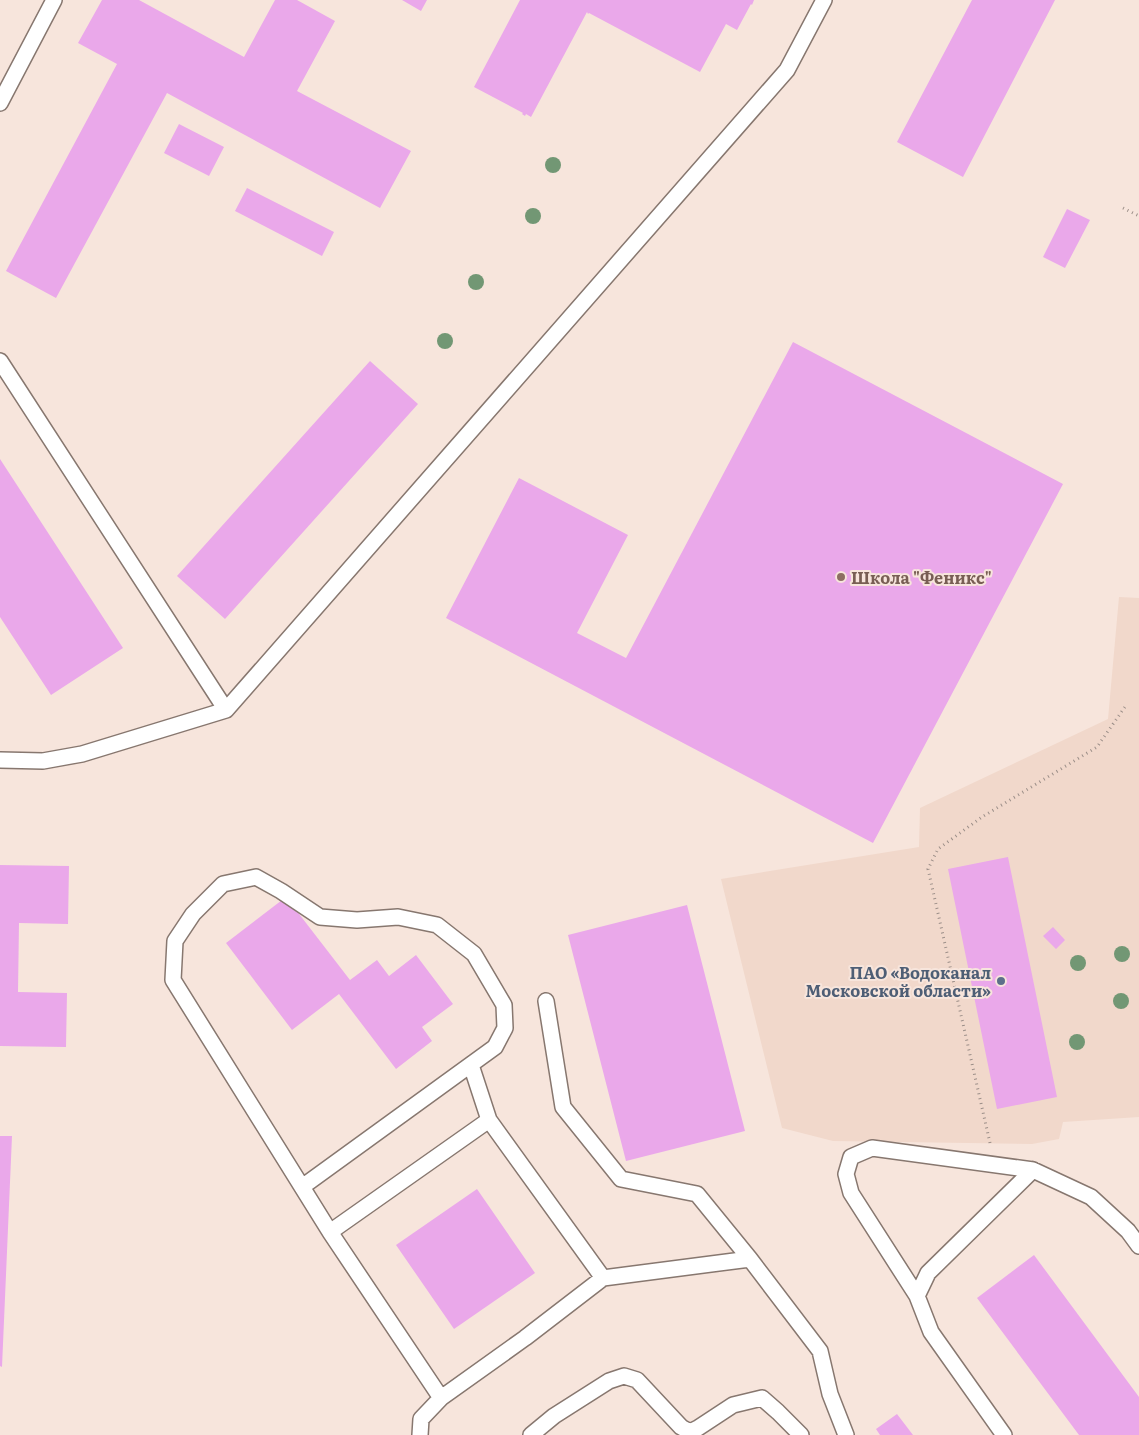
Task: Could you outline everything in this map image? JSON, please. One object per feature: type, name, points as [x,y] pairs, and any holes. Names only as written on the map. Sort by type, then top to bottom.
[{"type":"lane","points":[[0,103],[54,0]]},
{"type":"lane","points":[[0,760],[43,761],[82,754],[226,710],[787,70],[824,0]]},
{"type":"lane","points":[[0,361],[226,710]]},
{"type":"lane","points":[[302,1186],[495,1047],[505,1028],[504,1005],[474,954],[437,925],[398,917],[357,920],[320,917],[256,878],[222,884],[192,914],[175,940],[173,980],[330,1232],[441,1398]]},
{"type":"lane","points":[[546,1001],[563,1106],[621,1179],[697,1194],[750,1259],[820,1351],[830,1394],[846,1435]]},
{"type":"lane","points":[[471,1065],[489,1120],[603,1278]]},
{"type":"lane","points":[[330,1232],[489,1120]]},
{"type":"lane","points":[[1004,1435],[932,1332],[917,1296],[852,1193],[846,1174],[851,1157],[872,1148],[1033,1170],[1091,1197],[1128,1231],[1139,1246]]},
{"type":"lane","points":[[917,1296],[928,1273],[1033,1170]]},
{"type":"lane","points":[[420,1435],[421,1419],[441,1398],[525,1338],[603,1278],[750,1259]]},
{"type":"lane","points":[[531,1435],[554,1416],[593,1391],[609,1381],[624,1376],[637,1380],[681,1427],[690,1432],[733,1404],[762,1398],[801,1435]]},
{"type":"path","points":[[1123,208],[1139,216]]},
{"type":"path","points":[[995,1165],[928,869],[938,849],[982,817],[1097,747],[1127,704]]},
{"type":"shaded area","points":[[1119,597],[1139,598],[1139,1117],[1063,1122],[1059,1139],[1032,1144],[833,1141],[782,1128],[721,879],[919,847],[920,808],[1108,719]]},
{"type":"building","points":[[102,0],[139,0],[244,57],[275,0],[297,0],[335,21],[297,91],[411,151],[380,208],[167,93],[56,298],[6,271],[117,64],[78,43]]},
{"type":"building","points":[[402,0],[427,0],[421,11]]},
{"type":"building","points":[[520,0],[754,0],[737,30],[726,24],[700,72],[587,12],[531,117],[526,114],[525,116],[523,113],[474,87]]},
{"type":"building","points":[[972,0],[1055,0],[963,177],[897,142]]},
{"type":"building","points":[[179,124],[224,147],[209,176],[164,153]]},
{"type":"building","points":[[247,188],[334,232],[322,256],[235,211]]},
{"type":"building","points":[[1067,209],[1090,220],[1065,268],[1043,257]]},
{"type":"building","name":"Школа \"Феникс\"","points":[[793,342],[1063,484],[873,843],[446,618],[519,478],[628,535],[577,633],[626,658]]},
{"type":"building","points":[[370,361],[418,404],[225,619],[177,576]]},
{"type":"building","points":[[0,459],[123,648],[51,695],[0,617]]},
{"type":"building","points":[[1008,857],[1057,1097],[997,1109],[948,869]]},
{"type":"building","points":[[0,865],[69,866],[68,924],[19,923],[18,992],[67,993],[66,1047],[0,1046]]},
{"type":"building","points":[[286,897],[350,980],[377,960],[389,976],[416,955],[453,1004],[422,1027],[432,1041],[396,1069],[339,994],[292,1030],[226,943]]},
{"type":"building","points":[[687,905],[745,1131],[626,1161],[568,935]]},
{"type":"building","points":[[1053,927],[1065,940],[1056,949],[1043,936]]},
{"type":"building","points":[[0,1136],[12,1136],[2,1367],[0,1366]]},
{"type":"building","points":[[477,1189],[535,1273],[454,1329],[396,1245]]},
{"type":"building","points":[[1034,1255],[1139,1397],[1139,1435],[1079,1435],[977,1298]]},
{"type":"building","points":[[897,1414],[913,1435],[880,1435],[876,1429]]},
{"type":"place","name":"Школа \"Феникс\"","points":[[841,577]]},
{"type":"place","name":"ПАО «Водоканал Московской области»","points":[[1001,981]]}]
